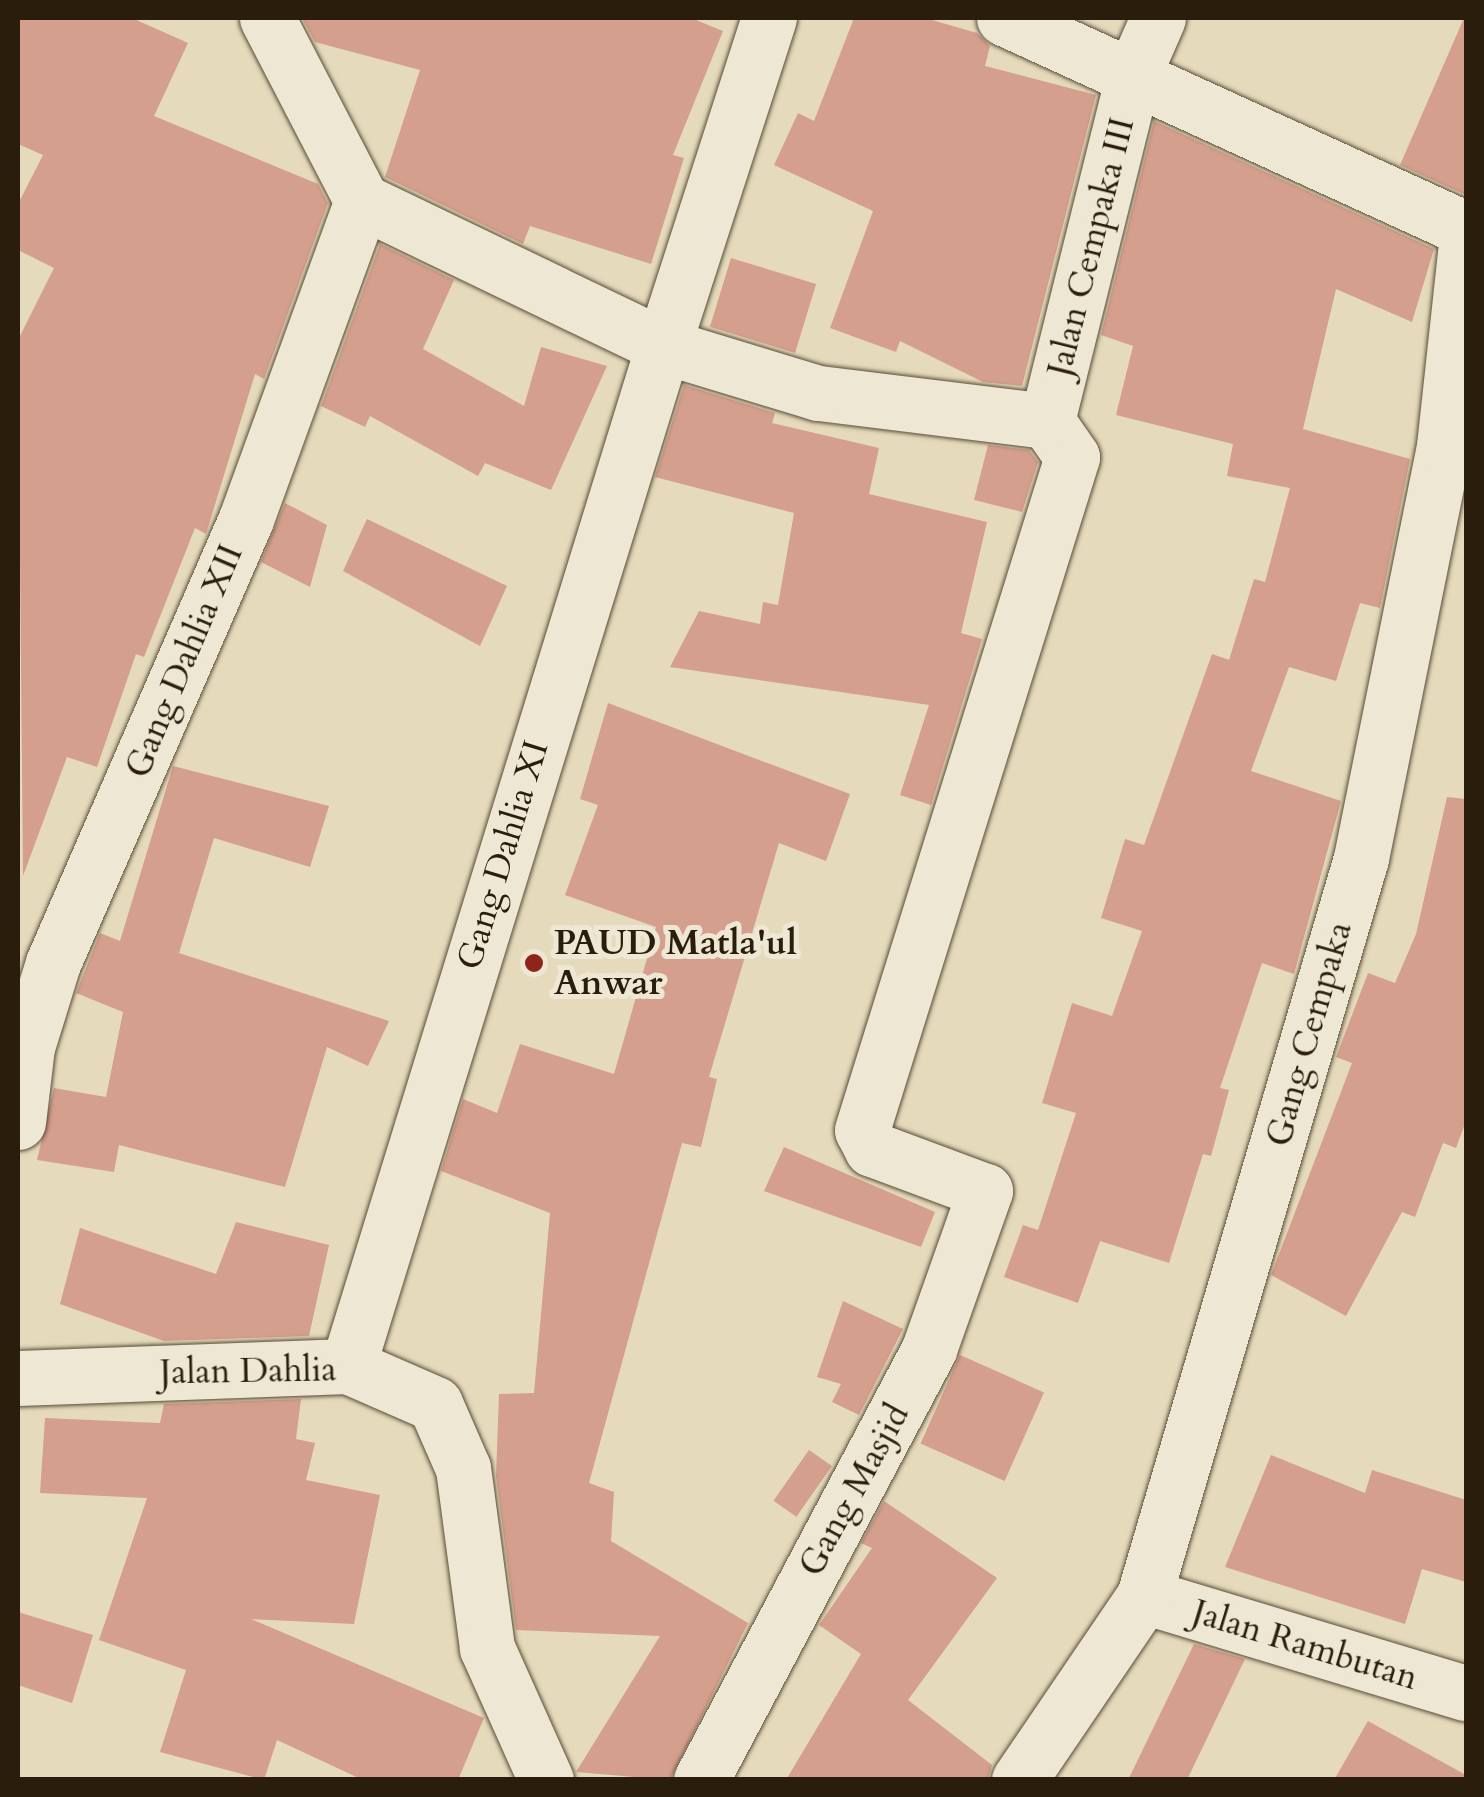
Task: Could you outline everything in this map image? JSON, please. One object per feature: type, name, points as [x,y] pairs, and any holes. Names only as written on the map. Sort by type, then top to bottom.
[{"type":"street","points":[[266,18],[362,201],[663,346],[818,393],[1047,422]]},
{"type":"street","name":"Gang Dahlia XI","points":[[348,1366],[663,346],[770,18]]},
{"type":"street","points":[[1004,18],[1134,74],[1466,229]]},
{"type":"street","name":"Jalan Cempaka III","points":[[1047,422],[1134,74],[1158,18]]},
{"type":"street","name":"Gang Dahlia XII","points":[[18,1122],[27,1048],[53,963],[246,519],[362,201]]},
{"type":"street","name":"Gang Cempaka","points":[[1019,1780],[1144,1596],[1361,858],[1444,446],[1466,244]]},
{"type":"street","name":"Gang Masjid","points":[[701,1780],[929,1349],[985,1191],[872,1150],[862,1130],[1072,457],[1047,422]]},
{"type":"street","name":"Jalan Dahlia","points":[[18,1378],[348,1366],[436,1404],[463,1468],[487,1648],[546,1780]]},
{"type":"street","name":"Jalan Rambutan","points":[[1144,1596],[1466,1694]]},
{"type":"building","points":[[18,18],[132,18],[188,43],[154,116],[318,184],[328,203],[264,379],[255,374],[206,534],[195,528],[144,657],[136,654],[97,767],[67,757],[23,876],[18,340],[54,268],[18,250],[18,204],[43,155],[18,144]]},
{"type":"building","points":[[302,18],[691,18],[723,31],[673,155],[684,158],[651,264],[530,226],[523,244],[385,177],[420,70],[315,42]]},
{"type":"building","points":[[854,18],[925,18],[977,33],[990,46],[985,66],[1096,95],[1022,386],[983,382],[900,341],[896,352],[830,328],[873,211],[774,165],[798,113],[814,121]]},
{"type":"building","points":[[1466,18],[1466,195],[1400,165]]},
{"type":"building","points":[[1154,121],[1434,249],[1412,322],[1336,289],[1303,429],[1410,459],[1380,608],[1360,603],[1336,681],[1289,667],[1251,771],[1341,801],[1294,974],[1262,963],[1220,1088],[1229,1090],[1211,1156],[1203,1154],[1169,1263],[1100,1241],[1078,1303],[1004,1277],[1023,1225],[1038,1230],[1076,1113],[1042,1103],[1072,1003],[1112,1016],[1142,931],[1101,918],[1125,839],[1144,845],[1212,654],[1229,660],[1254,579],[1265,582],[1290,488],[1227,476],[1233,444],[1116,415],[1133,346],[1101,335]]},
{"type":"building","points":[[380,244],[454,280],[423,349],[524,406],[541,347],[607,366],[551,490],[485,463],[478,476],[370,416],[365,427],[321,406]]},
{"type":"building","points":[[731,258],[816,284],[795,353],[710,327]]},
{"type":"building","points":[[684,385],[775,413],[772,423],[879,448],[869,494],[987,522],[961,633],[982,639],[931,805],[900,795],[929,705],[670,667],[699,611],[760,624],[763,602],[778,605],[794,513],[655,477]]},
{"type":"building","points":[[988,445],[1029,450],[1038,462],[1022,512],[974,500]]},
{"type":"building","points":[[285,503],[327,525],[310,587],[261,562]]},
{"type":"building","points":[[367,519],[507,586],[480,646],[343,571]]},
{"type":"building","points":[[608,703],[850,794],[826,861],[779,843],[709,1077],[717,1079],[701,1147],[682,1143],[589,1483],[614,1492],[611,1541],[748,1623],[670,1780],[576,1772],[660,1636],[516,1630],[496,1476],[499,1394],[534,1393],[550,1213],[441,1171],[463,1099],[497,1113],[520,1044],[614,1074],[656,927],[565,895],[598,805],[580,799]]},
{"type":"building","points":[[173,766],[329,806],[310,867],[214,838],[179,953],[389,1021],[368,1066],[327,1047],[285,1187],[119,1145],[114,1172],[37,1160],[54,1088],[106,1097],[123,1012],[76,993],[100,933],[120,941]]},
{"type":"building","points":[[1447,797],[1466,799],[1466,1121],[1456,1148],[1443,1143],[1415,1217],[1402,1212],[1346,1316],[1271,1275],[1352,1063],[1336,1057],[1368,973],[1395,983],[1416,934]]},
{"type":"building","points":[[784,1147],[935,1212],[921,1247],[764,1191]]},
{"type":"building","points":[[236,1222],[329,1245],[309,1336],[164,1341],[60,1304],[80,1228],[216,1274]]},
{"type":"building","points":[[843,1301],[903,1329],[859,1415],[832,1402],[841,1384],[817,1377]]},
{"type":"building","points":[[960,1355],[1044,1392],[1005,1481],[921,1444]]},
{"type":"building","points":[[301,1399],[296,1439],[315,1443],[306,1480],[380,1495],[354,1624],[251,1619],[484,1718],[458,1780],[363,1780],[277,1740],[264,1780],[160,1752],[186,1670],[99,1640],[147,1498],[40,1493],[45,1418],[160,1423],[164,1404]]},
{"type":"building","points":[[809,1450],[832,1466],[796,1517],[773,1501]]},
{"type":"building","points":[[1271,1455],[1365,1493],[1372,1470],[1466,1500],[1466,1582],[1422,1569],[1405,1624],[1225,1567]]},
{"type":"building","points":[[884,1501],[997,1578],[908,1700],[992,1765],[988,1780],[786,1780],[861,1654],[819,1625],[872,1548],[861,1543]]},
{"type":"building","points":[[18,1612],[93,1635],[72,1703],[18,1685]]},
{"type":"building","points":[[1194,1644],[1245,1659],[1187,1780],[1128,1780]]},
{"type":"building","points":[[1368,1721],[1466,1775],[1466,1780],[1334,1780]]},
{"type":"place","name":"PAUD Matla'ul Anwar","points":[[534,963]]}]
